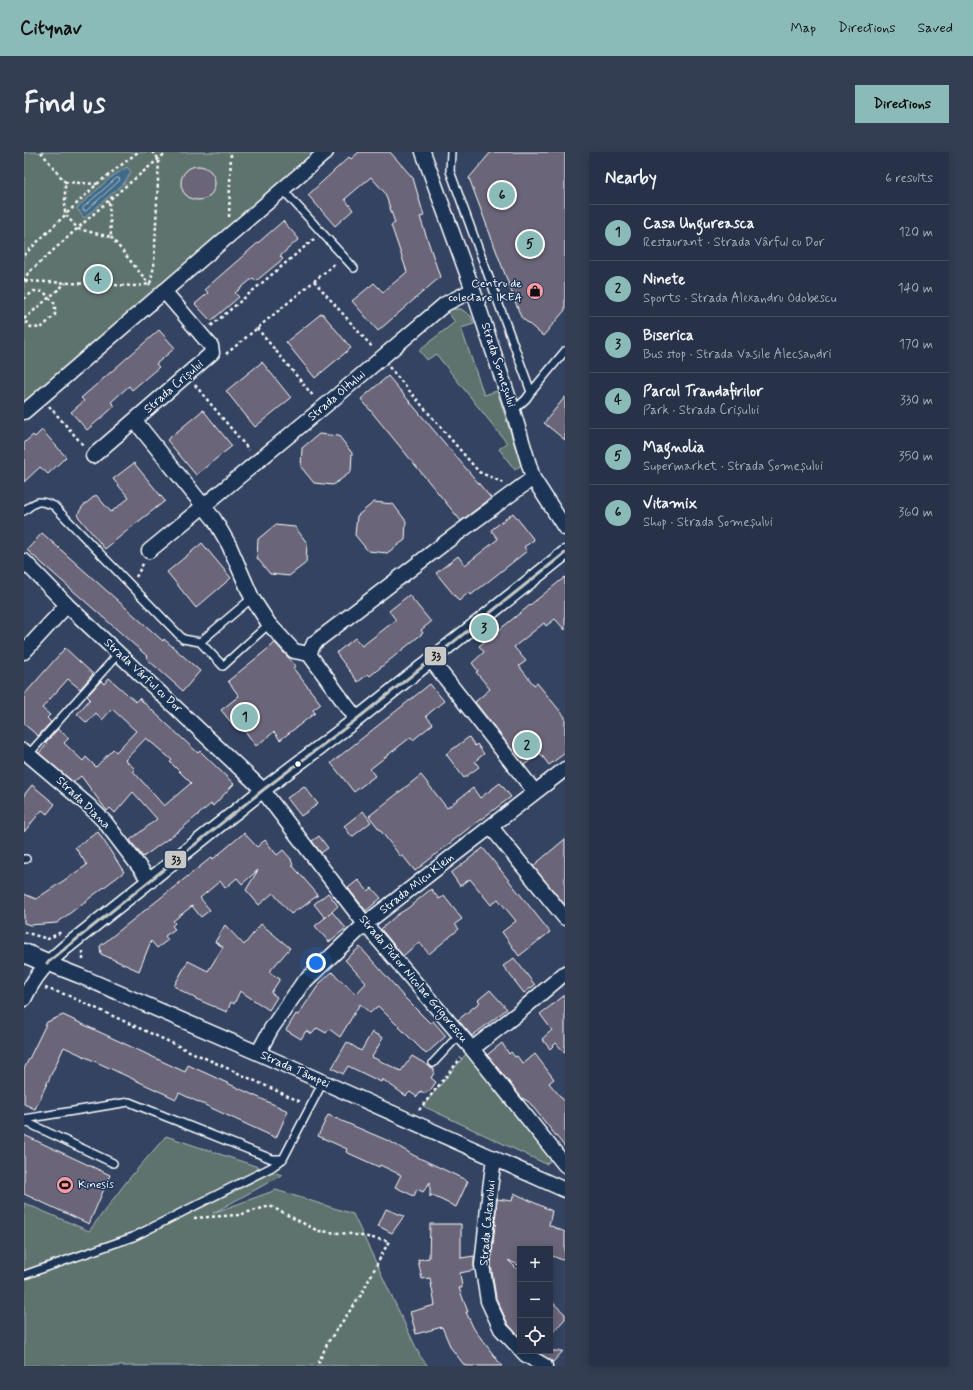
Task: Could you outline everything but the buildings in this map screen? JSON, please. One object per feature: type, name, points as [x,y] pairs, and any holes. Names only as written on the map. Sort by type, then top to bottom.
[{"type":"street","points":[[24,412],[158,289],[283,190],[326,152]]},
{"type":"street","name":"Strada Someșului","points":[[423,152],[473,290],[513,411],[533,478],[565,528]]},
{"type":"street","name":"Strada Crișului","points":[[93,456],[188,375],[209,356],[212,351],[212,346],[202,334],[158,289]]},
{"type":"street","name":"Strada Oltului","points":[[149,551],[323,408],[445,304],[473,290]]},
{"type":"street","points":[[135,421],[214,519],[229,545],[252,598],[269,624],[294,651],[309,654],[357,719]]},
{"type":"street","points":[[309,654],[314,643],[533,478]]},
{"type":"street","points":[[24,999],[32,983],[47,963],[263,790],[357,719],[565,553]]},
{"type":"street","name":"Strada Vârful cu Dor","points":[[24,561],[67,604],[263,790]]},
{"type":"street","points":[[24,652],[67,604]]},
{"type":"street","points":[[431,660],[535,792]]},
{"type":"street","name":"Strada Diana","points":[[26,753],[71,789],[95,811],[150,881]]},
{"type":"street","name":"Strada Micu Klein","points":[[258,1053],[271,1029],[302,984],[365,924],[565,769]]},
{"type":"street","name":"Strada Pictor Nicolae Grigorescu","points":[[263,790],[365,924],[460,1034],[565,1165]]},
{"type":"street","points":[[490,827],[565,918]]},
{"type":"street","name":"Strada Tâmpei","points":[[24,953],[258,1053],[565,1190]]},
{"type":"street","points":[[472,1049],[517,1014],[565,973]]},
{"type":"street","name":"Strada Calcarului","points":[[494,1158],[482,1265],[488,1301],[500,1329],[517,1346]]},
{"type":"street","points":[[525,1354],[545,1366]]},
{"type":"lane","points":[[451,152],[450,171],[531,392]]},
{"type":"lane","points":[[283,190],[354,268]]},
{"type":"lane","points":[[513,411],[526,400],[565,350]]},
{"type":"lane","points":[[24,511],[34,503],[43,501],[54,506],[183,639],[200,642],[223,666],[269,624]]},
{"type":"lane","points":[[200,642],[252,598]]},
{"type":"lane","points":[[26,753],[119,653]]},
{"type":"lane","points":[[433,1063],[460,1034]]},
{"type":"lane","points":[[24,1275],[133,1237],[272,1167],[283,1159],[323,1082]]},
{"type":"lane","points":[[24,1120],[130,1102],[272,1159],[283,1159]]},
{"type":"lane","points":[[24,1120],[113,1163]]},
{"type":"path","points":[[41,152],[65,182],[65,214],[78,229],[111,237],[150,284],[158,289]]},
{"type":"path","points":[[24,255],[97,184],[138,152]]},
{"type":"path","points":[[150,284],[154,266],[159,159],[152,152]]},
{"type":"path","points":[[150,284],[137,286],[24,281],[28,273],[110,200],[167,152]]},
{"type":"path","points":[[229,220],[231,152]]},
{"type":"path","points":[[65,182],[97,184]]},
{"type":"path","points":[[110,200],[111,237]]},
{"type":"path","points":[[202,334],[321,233]]},
{"type":"path","points":[[212,351],[220,359],[344,257]]},
{"type":"path","points":[[314,281],[479,472],[517,490]]},
{"type":"path","points":[[24,299],[34,290],[44,292],[49,297],[55,304],[55,315],[41,328],[31,328],[24,320],[49,297],[66,283]]},
{"type":"path","points":[[257,328],[323,408]]},
{"type":"path","points":[[188,375],[258,461]]},
{"type":"path","points":[[41,397],[93,456]]},
{"type":"path","points":[[132,587],[149,551]]},
{"type":"path","points":[[85,966],[82,955],[86,946]]},
{"type":"path","points":[[44,987],[67,995],[311,1107]]},
{"type":"path","points":[[410,1121],[466,1052],[472,1049]]},
{"type":"path","points":[[193,1219],[238,1215],[270,1206],[318,1231],[389,1240],[361,1295],[328,1342],[317,1366]]},
{"type":"green space","points":[[24,152],[321,152],[24,407]]},
{"type":"green space","points":[[461,309],[471,316],[474,324],[461,328],[484,395],[497,391],[521,465],[515,470],[499,449],[507,443],[436,354],[427,360],[419,350],[455,322],[447,311]]},
{"type":"green space","points":[[466,1054],[553,1159],[546,1164],[423,1106]]},
{"type":"green space","points":[[166,1136],[282,1175],[213,1213],[276,1190],[353,1214],[420,1356],[428,1366],[24,1366],[24,1203],[89,1231],[127,1181]]},
{"type":"water","points":[[127,167],[131,172],[124,183],[84,218],[77,208],[110,178]]},
{"type":"transit line","name":"33","points":[[47,963],[263,790],[357,719],[565,553]]},
{"type":"place","name":"Vitamix","points":[[502,195]]},
{"type":"place","name":"Magnolia","points":[[530,244]]},
{"type":"place","name":"Parcul Trandafirilor","points":[[98,279]]},
{"type":"place","name":"Centru de colectare IKEA","points":[[535,291]]},
{"type":"place","name":"Biserica","points":[[484,628]]},
{"type":"place","name":"Casa Ungureasca","points":[[245,717]]},
{"type":"place","name":"Ninete","points":[[527,745]]},
{"type":"place","name":"Kinesis","points":[[65,1185]]}]
